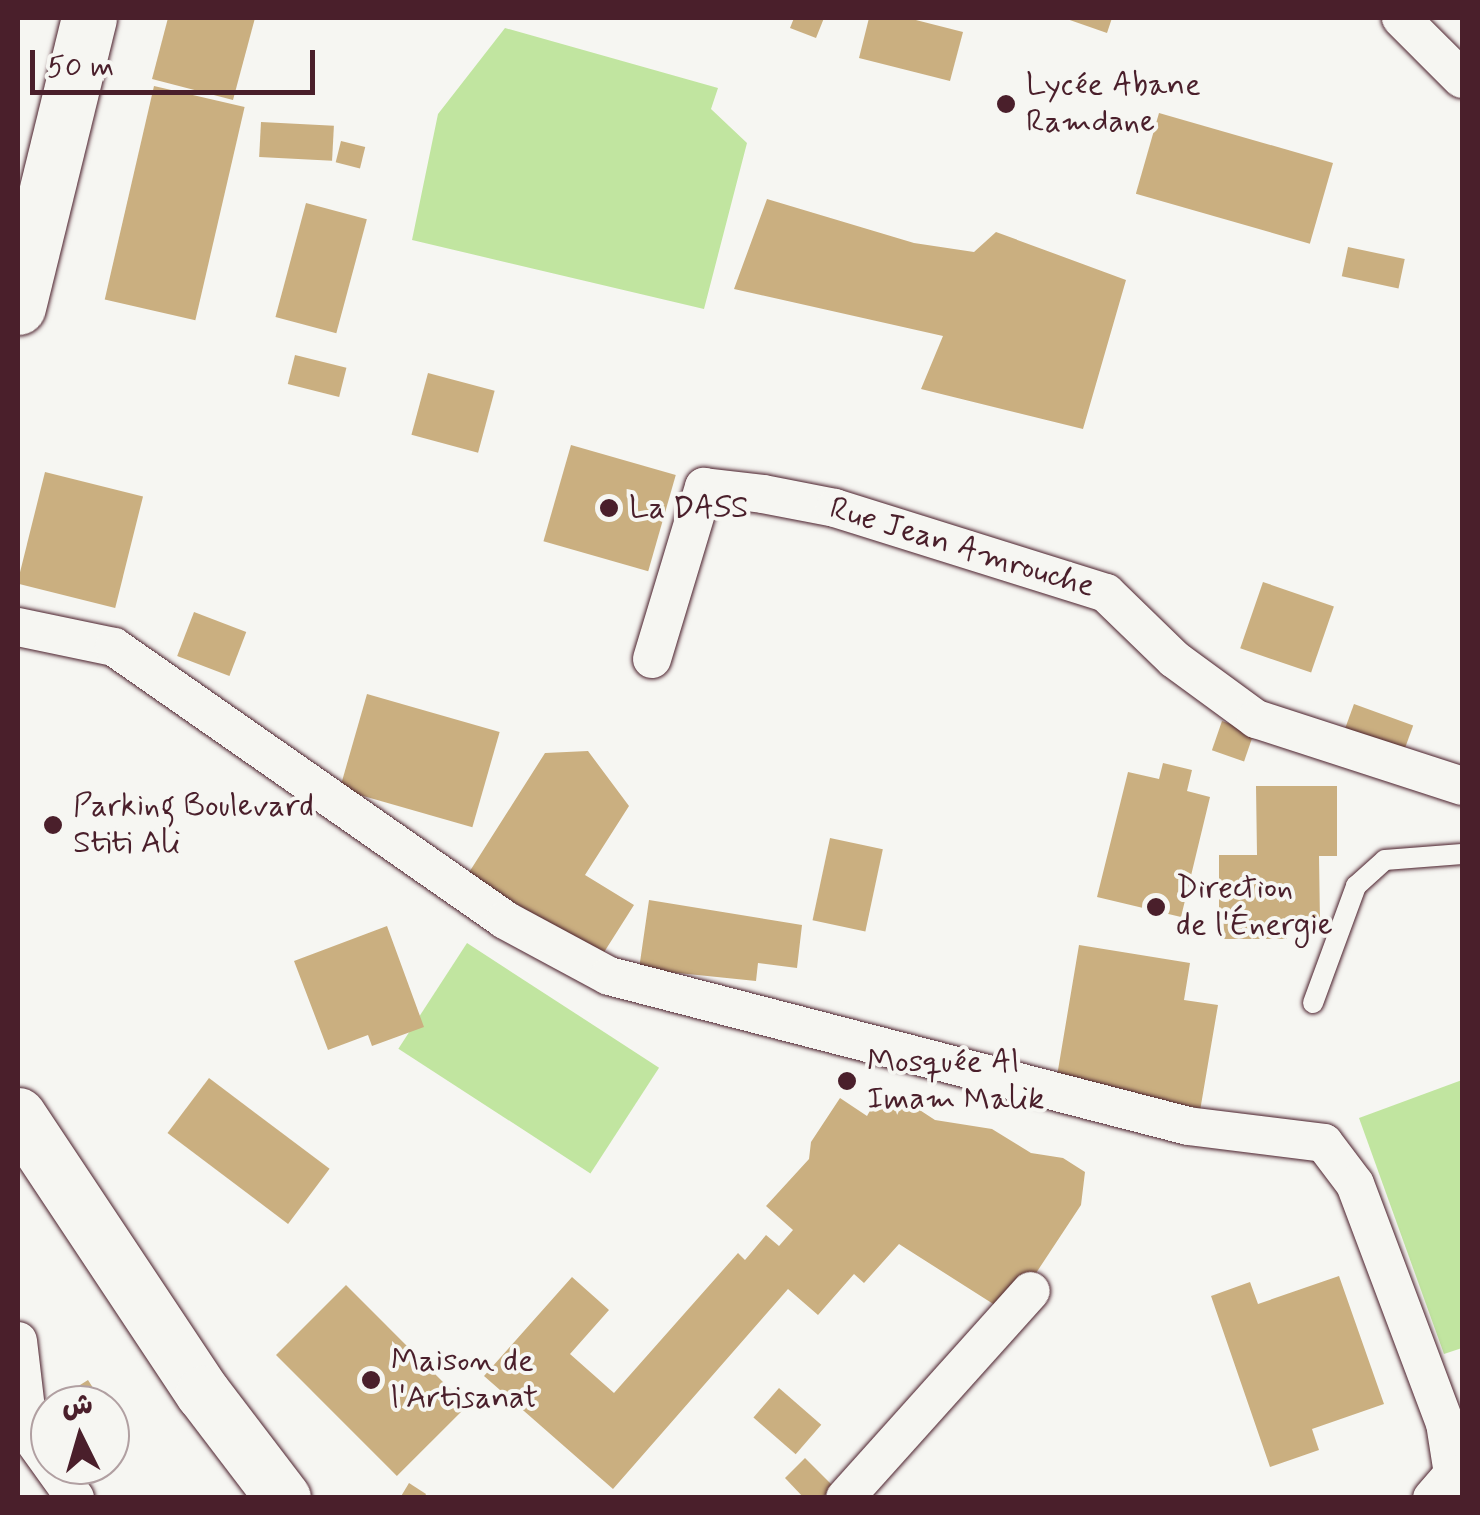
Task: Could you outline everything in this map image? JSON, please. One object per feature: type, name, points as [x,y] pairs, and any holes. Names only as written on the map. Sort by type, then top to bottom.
[{"type":"main road","points":[[18,307],[89,18]]},
{"type":"main road","points":[[18,1115],[204,1393],[283,1498]]},
{"type":"street","points":[[1400,18],[1462,78]]},
{"type":"street","name":"Rue Jean Amrouche","points":[[652,659],[704,488],[763,494],[835,508],[1106,593],[1174,659],[1256,719],[1462,786]]},
{"type":"street","points":[[18,627],[114,647],[505,920],[609,976],[1188,1126],[1324,1143],[1355,1184],[1445,1423],[1453,1474],[1432,1498]]},
{"type":"street","points":[[845,1498],[1031,1291]]},
{"type":"street","points":[[18,1341],[29,1434],[76,1498]]},
{"type":"lane","points":[[1313,1003],[1356,886],[1386,860],[1462,854]]},
{"type":"green space","points":[[505,28],[718,88],[711,109],[747,143],[704,309],[412,240],[438,114]]},
{"type":"green space","points":[[467,943],[659,1068],[590,1173],[398,1049]]},
{"type":"green space","points":[[1462,1080],[1462,1348],[1444,1354],[1359,1118]]},
{"type":"building","points":[[168,18],[255,18],[233,100],[152,79]]},
{"type":"building","points":[[794,18],[824,18],[816,38],[790,28]]},
{"type":"building","points":[[869,18],[908,18],[963,32],[950,81],[859,58]]},
{"type":"building","points":[[1064,18],[1112,18],[1107,33]]},
{"type":"building","points":[[154,86],[245,107],[195,320],[105,299]]},
{"type":"building","points":[[1159,113],[1333,163],[1310,244],[1136,194]]},
{"type":"building","points":[[261,122],[334,126],[332,161],[259,157]]},
{"type":"building","points":[[341,141],[365,147],[360,168],[336,162]]},
{"type":"building","points":[[767,199],[914,243],[974,252],[996,232],[1126,280],[1083,429],[921,389],[943,336],[734,289]]},
{"type":"building","points":[[306,203],[367,219],[336,333],[275,317]]},
{"type":"building","points":[[1348,247],[1405,259],[1398,288],[1342,276]]},
{"type":"building","points":[[295,355],[346,368],[339,397],[288,384]]},
{"type":"building","points":[[428,373],[495,391],[478,453],[411,435]]},
{"type":"building","name":"La DASS","points":[[571,445],[676,475],[648,571],[543,541]]},
{"type":"building","points":[[45,472],[143,496],[115,608],[18,584]]},
{"type":"building","points":[[1263,582],[1334,606],[1311,673],[1240,648]]},
{"type":"building","points":[[194,612],[246,632],[229,676],[177,656]]},
{"type":"building","points":[[367,694],[500,732],[472,827],[340,789]]},
{"type":"building","points":[[1354,704],[1413,726],[1402,757],[1342,736]]},
{"type":"building","points":[[1222,721],[1254,732],[1244,761],[1212,750]]},
{"type":"building","points":[[588,751],[629,806],[585,875],[634,905],[601,957],[468,874],[545,753]]},
{"type":"building","points":[[1163,763],[1192,770],[1187,791],[1210,797],[1181,917],[1097,897],[1128,772],[1159,779]]},
{"type":"building","points":[[1256,786],[1337,786],[1337,856],[1319,856],[1320,923],[1287,923],[1287,939],[1219,939],[1219,855],[1257,855]]},
{"type":"building","points":[[830,838],[883,849],[865,931],[813,920]]},
{"type":"building","points":[[649,900],[802,925],[797,968],[758,963],[756,981],[639,969]]},
{"type":"building","points":[[387,926],[424,1027],[372,1046],[368,1035],[328,1050],[294,961]]},
{"type":"building","points":[[1079,945],[1190,963],[1184,1000],[1218,1005],[1200,1111],[1055,1088]]},
{"type":"building","points":[[209,1078],[330,1169],[288,1224],[167,1133]]},
{"type":"building","points":[[840,1098],[867,1116],[876,1100],[912,1105],[935,1120],[992,1129],[1031,1153],[1063,1158],[1085,1172],[1081,1205],[1009,1314],[899,1244],[864,1283],[854,1274],[818,1315],[788,1289],[613,1489],[484,1376],[572,1277],[609,1310],[570,1354],[614,1393],[738,1253],[745,1260],[766,1235],[779,1246],[793,1230],[766,1206],[809,1159],[811,1142]]},
{"type":"building","points":[[1339,1276],[1384,1404],[1312,1429],[1319,1450],[1270,1467],[1211,1296],[1250,1282],[1258,1304]]},
{"type":"building","name":"Maison de l'Artisanat","points":[[346,1285],[467,1406],[397,1476],[276,1355]]},
{"type":"building","points":[[779,1388],[821,1425],[796,1454],[753,1417]]},
{"type":"building","points":[[805,1458],[833,1486],[822,1498],[804,1498],[785,1478]]},
{"type":"building","points":[[409,1483],[426,1494],[424,1498],[400,1498]]},
{"type":"place","name":"Lycée Abane Ramdane","points":[[1006,104]]},
{"type":"place","name":"La DASS","points":[[609,508]]},
{"type":"place","name":"Parking Boulevard Stiti Ali","points":[[53,825]]},
{"type":"place","name":"Direction de l'Énergie","points":[[1156,907]]},
{"type":"place","name":"Mosquée Al Imam Malik","points":[[847,1081]]},
{"type":"place","name":"Maison de l'Artisanat","points":[[371,1380]]}]
